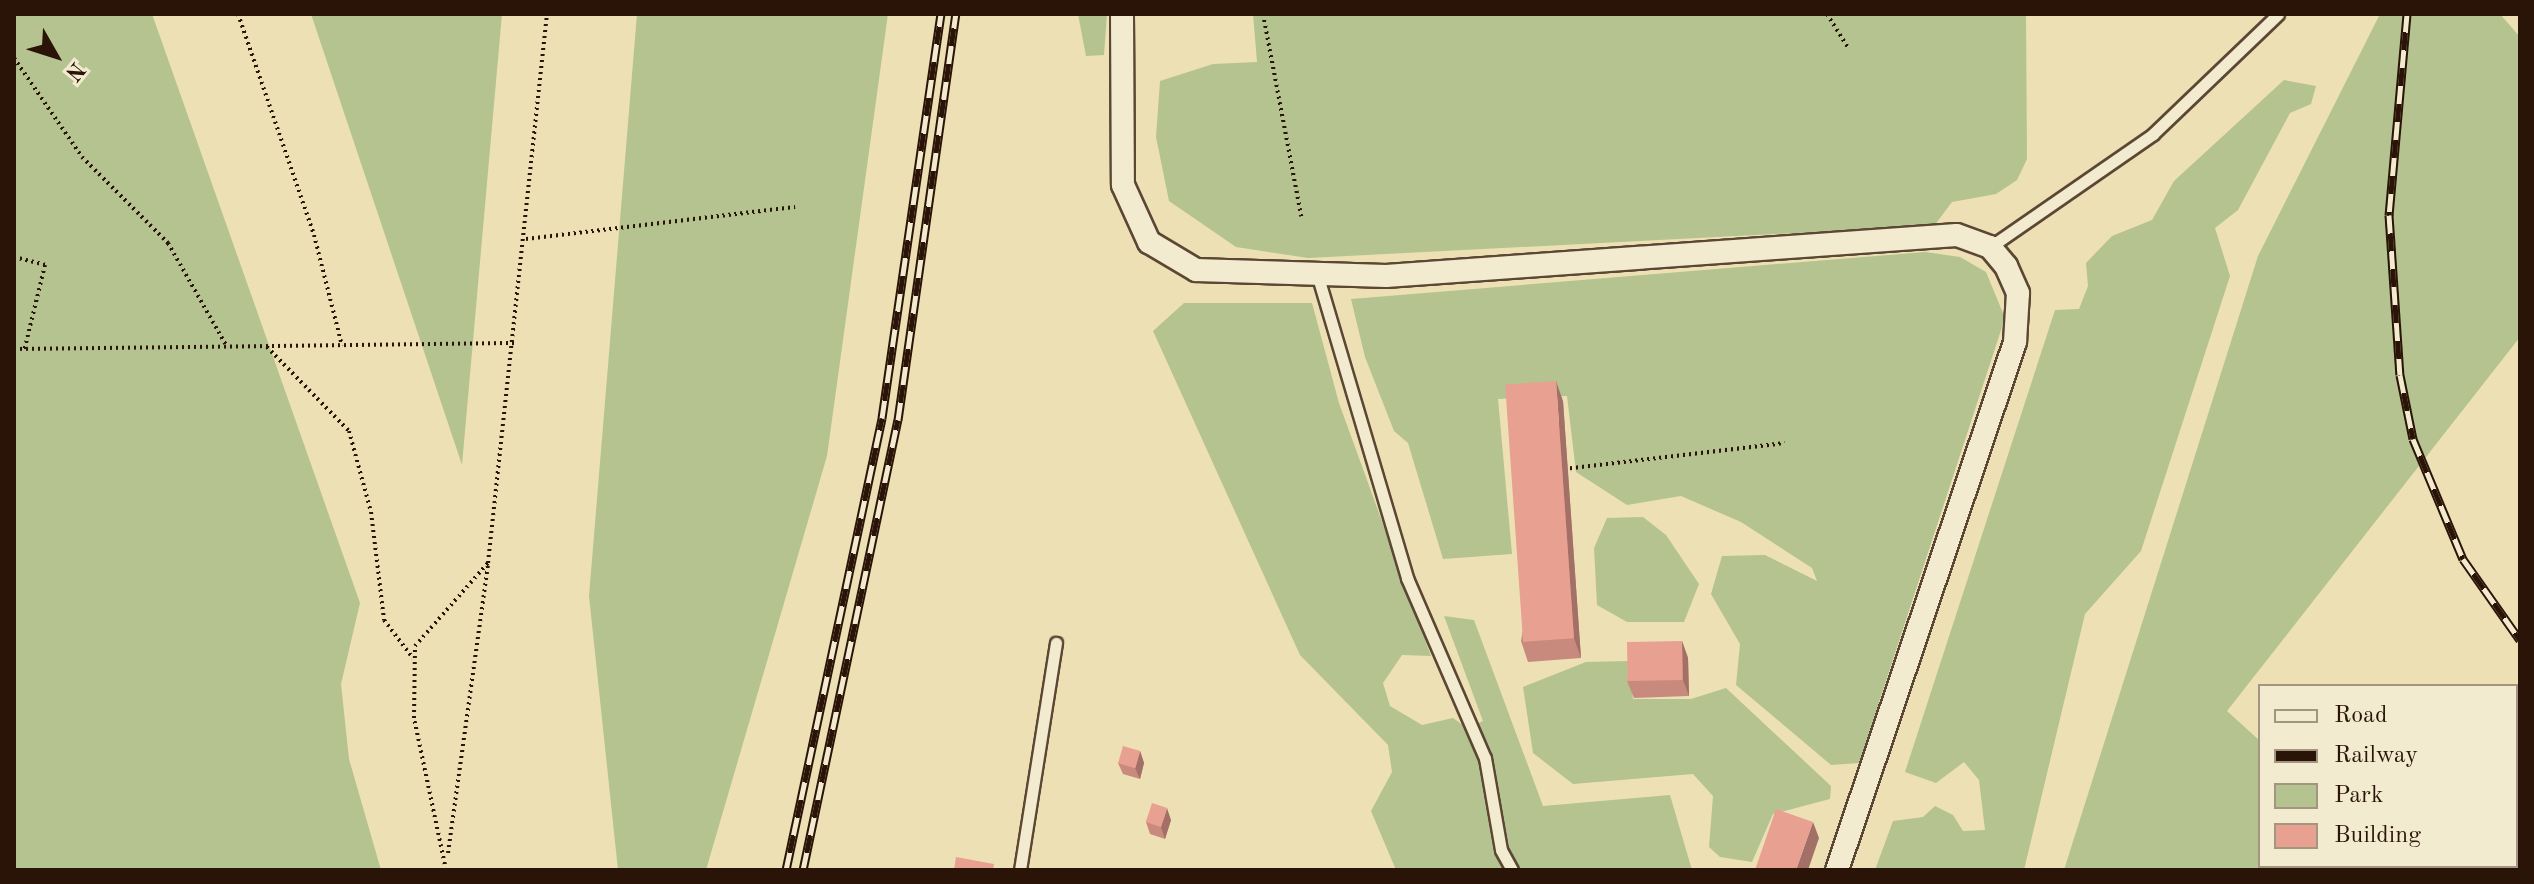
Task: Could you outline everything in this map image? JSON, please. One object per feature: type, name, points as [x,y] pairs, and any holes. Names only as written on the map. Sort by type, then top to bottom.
[{"type":"street","points":[[1122,14],[1120,166],[1129,207],[1149,242],[1181,264],[1218,275],[1318,277],[1957,235],[1990,247],[2014,278],[2015,342],[1837,870]]},
{"type":"lane","points":[[1990,247],[2153,134],[2278,14]]},
{"type":"lane","points":[[1318,277],[1407,578],[1485,758],[1501,850],[1512,870]]},
{"type":"lane","points":[[1020,870],[1056,643]]},
{"type":"path","points":[[238,14],[314,235],[342,346]]},
{"type":"path","points":[[446,870],[517,343],[547,14]]},
{"type":"path","points":[[1263,14],[1301,216]]},
{"type":"path","points":[[1827,14],[1848,48]]},
{"type":"path","points":[[14,58],[82,157],[168,243],[227,347]]},
{"type":"path","points":[[526,239],[795,207]]},
{"type":"path","points":[[14,257],[45,265],[24,351]]},
{"type":"path","points":[[14,349],[517,343]]},
{"type":"path","points":[[267,347],[349,431],[392,633],[415,660]]},
{"type":"path","points":[[1546,471],[1784,443]]},
{"type":"path","points":[[446,870],[414,718],[415,646],[488,563]]},
{"type":"green space","points":[[14,14],[152,14],[360,603],[341,684],[349,759],[381,870],[14,870]]},
{"type":"green space","points":[[311,14],[502,14],[462,465]]},
{"type":"green space","points":[[637,14],[888,14],[827,456],[706,870],[618,870],[589,596]]},
{"type":"green space","points":[[1078,14],[1107,14],[1104,55],[1086,56]]},
{"type":"green space","points":[[1253,14],[2026,14],[2027,159],[2017,180],[1996,194],[1952,202],[1934,226],[1308,258],[1236,247],[1169,201],[1156,137],[1160,81],[1213,64],[1257,62]]},
{"type":"green space","points":[[2380,14],[2500,14],[2520,37],[2520,337],[2227,711],[2258,739],[2258,868],[2406,870],[2064,870],[2258,256]]},
{"type":"green space","points":[[2284,80],[2316,86],[2311,104],[2290,113],[2238,210],[2215,228],[2230,276],[2141,551],[2085,614],[2024,870],[1875,870],[1893,821],[1923,817],[1935,806],[1953,815],[1963,831],[1985,830],[1979,780],[1964,762],[1936,783],[1905,772],[2055,310],[2079,309],[2088,286],[2086,263],[2112,236],[2152,220],[2174,181]]},
{"type":"green space","points":[[1925,252],[1960,257],[1986,272],[2005,318],[1859,763],[1831,765],[1736,685],[1740,644],[1711,594],[1722,556],[1765,555],[1817,581],[1812,568],[1741,522],[1681,496],[1627,505],[1576,472],[1567,396],[1498,399],[1512,554],[1443,559],[1408,443],[1394,431],[1365,357],[1351,299]]},
{"type":"green space","points":[[1184,303],[1312,303],[1339,403],[1431,656],[1402,655],[1383,683],[1390,706],[1422,725],[1453,718],[1467,728],[1483,721],[1444,616],[1474,620],[1543,806],[1670,795],[1692,870],[1396,870],[1371,811],[1392,772],[1388,745],[1300,655],[1153,331]]},
{"type":"green space","points":[[1643,517],[1666,535],[1699,584],[1684,622],[1627,622],[1597,605],[1594,548],[1607,518]]},
{"type":"green space","points":[[1629,661],[1633,699],[1691,699],[1726,688],[1831,786],[1830,799],[1773,814],[1752,862],[1720,857],[1709,847],[1713,796],[1693,774],[1573,784],[1533,753],[1523,687],[1586,662]]},
{"type":"building","points":[[1556,381],[1574,638],[1523,642],[1505,385]]},
{"type":"building","points":[[1682,641],[1683,680],[1628,681],[1627,642]]},
{"type":"building","points":[[1123,746],[1140,751],[1135,768],[1118,763]]},
{"type":"building","points":[[1152,803],[1167,808],[1161,827],[1146,822]]},
{"type":"building","points":[[1776,809],[1813,822],[1796,870],[1755,870]]},
{"type":"building","points":[[956,857],[994,864],[993,870],[954,870]]},
{"type":"railway","points":[[786,870],[882,418],[941,14]]},
{"type":"railway","points":[[803,870],[898,420],[956,14]]},
{"type":"railway","points":[[2407,14],[2389,215],[2400,375],[2413,439],[2463,559],[2520,640]]}]
